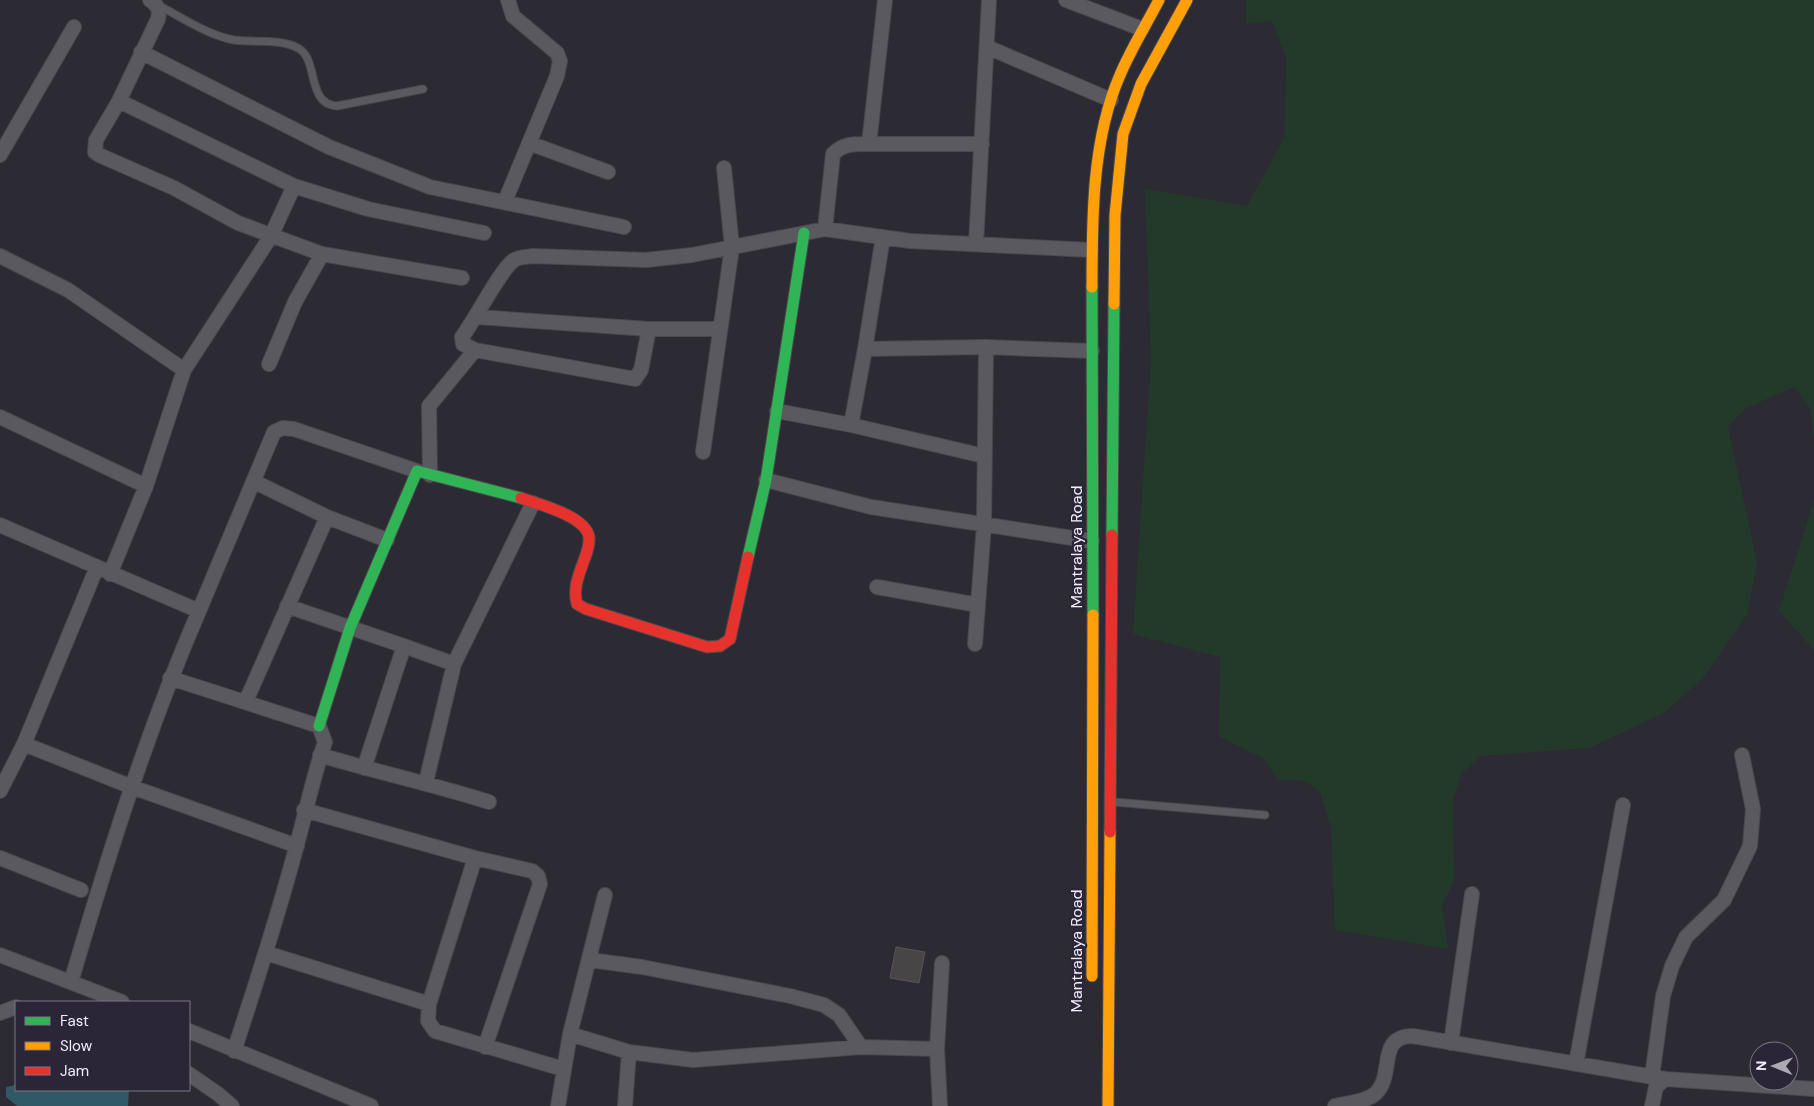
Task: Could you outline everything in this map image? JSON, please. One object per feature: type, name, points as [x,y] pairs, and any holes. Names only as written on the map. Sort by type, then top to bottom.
[{"type":"main road","name":"Mantralaya Road","points":[[1092,988],[1094,673],[1090,250],[1102,131],[1120,75],[1142,29],[1159,0]]},
{"type":"main road","points":[[1108,1106],[1115,430],[1114,278],[1120,162],[1123,134],[1141,84],[1187,0]]},
{"type":"main road","points":[[319,726],[350,628],[387,540],[424,473],[533,503],[580,523],[587,530],[589,540],[573,595],[577,604],[586,609],[707,647],[720,646],[730,639],[766,480],[804,233]]},
{"type":"street","points":[[504,201],[557,76],[560,61],[557,53],[513,16],[508,0]]},
{"type":"street","points":[[869,144],[885,0]]},
{"type":"street","points":[[976,244],[989,0]]},
{"type":"street","points":[[1066,0],[1142,29]]},
{"type":"street","points":[[153,2],[160,11],[158,19],[119,101],[94,143],[95,152],[174,188],[238,224],[322,254],[462,278]]},
{"type":"street","points":[[0,155],[74,27]]},
{"type":"street","points":[[987,47],[1111,100]]},
{"type":"street","points":[[141,52],[329,147],[430,187],[624,227]]},
{"type":"street","points":[[119,101],[294,186],[368,209],[484,233]]},
{"type":"street","points":[[529,143],[608,172]]},
{"type":"street","points":[[825,229],[833,154],[840,147],[869,144],[982,144]]},
{"type":"street","points":[[703,452],[732,247],[724,168]]},
{"type":"street","points":[[110,574],[146,486],[184,370],[271,236],[294,186]]},
{"type":"street","points":[[649,329],[641,370],[635,379],[475,350],[463,344],[462,337],[477,318],[506,269],[515,259],[533,256],[646,260],[692,255],[825,229],[910,241],[1090,250]]},
{"type":"street","points":[[851,425],[883,237]]},
{"type":"street","points":[[269,364],[295,302],[322,254]]},
{"type":"street","points":[[0,256],[68,290],[184,370]]},
{"type":"street","points":[[477,318],[649,329],[720,329]]},
{"type":"street","points":[[865,349],[986,347],[1092,351]]},
{"type":"street","points":[[976,644],[984,525],[986,347]]},
{"type":"street","points":[[71,982],[132,787],[170,678],[255,482],[274,432],[284,428],[294,429],[424,473],[429,406],[475,350]]},
{"type":"street","points":[[777,411],[851,425],[984,456]]},
{"type":"street","points":[[0,417],[146,486]]},
{"type":"street","points":[[766,480],[871,507],[1092,541]]},
{"type":"street","points":[[255,482],[327,517],[387,540]]},
{"type":"street","points":[[426,782],[454,664],[533,503]]},
{"type":"street","points":[[246,701],[327,517]]},
{"type":"street","points":[[0,525],[199,611]]},
{"type":"street","points":[[0,791],[24,744],[97,568]]},
{"type":"street","points":[[878,587],[978,605]]},
{"type":"street","points":[[287,606],[454,664]]},
{"type":"street","points":[[364,768],[404,646]]},
{"type":"street","points":[[170,678],[319,726],[325,742],[304,810],[297,846],[266,953],[234,1051]]},
{"type":"street","points":[[24,744],[132,787],[297,846]]},
{"type":"street","points":[[1652,1106],[1659,1078],[1663,996],[1672,966],[1686,937],[1724,900],[1750,846],[1753,809],[1742,754]]},
{"type":"street","points":[[320,755],[364,768],[426,782],[489,802]]},
{"type":"street","points":[[1576,1064],[1623,805]]},
{"type":"street","points":[[304,810],[475,858],[532,871],[538,876],[540,884],[485,1047]]},
{"type":"street","points":[[0,858],[82,890]]},
{"type":"street","points":[[475,858],[429,1004],[428,1021],[435,1031],[563,1069]]},
{"type":"street","points":[[1451,1043],[1472,894]]},
{"type":"street","points":[[558,1106],[570,1034],[605,895]]},
{"type":"street","points":[[266,953],[429,1004]]},
{"type":"street","points":[[0,955],[119,1001]]},
{"type":"street","points":[[590,960],[642,967],[772,992],[824,1006],[839,1015],[860,1047]]},
{"type":"street","points":[[940,1106],[937,1048],[942,962]]},
{"type":"street","points":[[0,1012],[15,1006]]},
{"type":"street","points":[[190,1031],[370,1106]]},
{"type":"street","points":[[570,1034],[629,1052],[693,1060],[860,1047],[937,1048]]},
{"type":"street","points":[[1335,1106],[1367,1099],[1375,1095],[1381,1087],[1390,1049],[1401,1036],[1659,1078],[1814,1089]]},
{"type":"street","points":[[624,1106],[629,1052]]},
{"type":"street","points":[[190,1075],[232,1106]]},
{"type":"lane","points":[[153,2],[216,34],[232,39],[288,44],[299,48],[305,54],[321,98],[329,105],[423,89]]},
{"type":"lane","points":[[1112,802],[1265,815]]},
{"type":"green space","points":[[1246,0],[1814,0],[1814,444],[1810,408],[1794,387],[1746,408],[1728,427],[1757,563],[1747,615],[1703,678],[1664,713],[1589,748],[1482,756],[1461,774],[1453,800],[1454,881],[1442,905],[1448,949],[1335,930],[1331,829],[1320,792],[1305,781],[1278,780],[1264,759],[1219,736],[1220,657],[1133,634],[1151,360],[1145,189],[1247,206],[1285,136],[1286,57],[1272,21],[1246,24]]},
{"type":"green space","points":[[1814,500],[1814,650],[1779,611]]},
{"type":"water","points":[[15,1085],[15,1091],[129,1091],[128,1106],[17,1106],[6,1097],[6,1087]]},
{"type":"building","points":[[896,947],[925,952],[919,983],[890,978]]},
{"type":"traffic: fast","points":[[748,557],[766,480],[804,233]]},
{"type":"traffic: fast","points":[[1092,287],[1093,615]]},
{"type":"traffic: fast","points":[[1112,535],[1114,304]]},
{"type":"traffic: fast","points":[[319,726],[350,628],[417,471],[521,498]]},
{"type":"traffic: slow","points":[[1092,287],[1093,206],[1104,125],[1120,75],[1159,0]]},
{"type":"traffic: slow","points":[[1114,304],[1115,215],[1123,134],[1141,84],[1187,0]]},
{"type":"traffic: slow","points":[[1092,976],[1093,615]]},
{"type":"traffic: slow","points":[[1108,1106],[1110,832]]},
{"type":"traffic: jam","points":[[521,498],[549,507],[571,517],[586,530],[589,544],[579,573],[576,593],[577,604],[586,609],[707,647],[720,646],[730,639],[748,557]]},
{"type":"traffic: jam","points":[[1110,832],[1112,535]]}]
